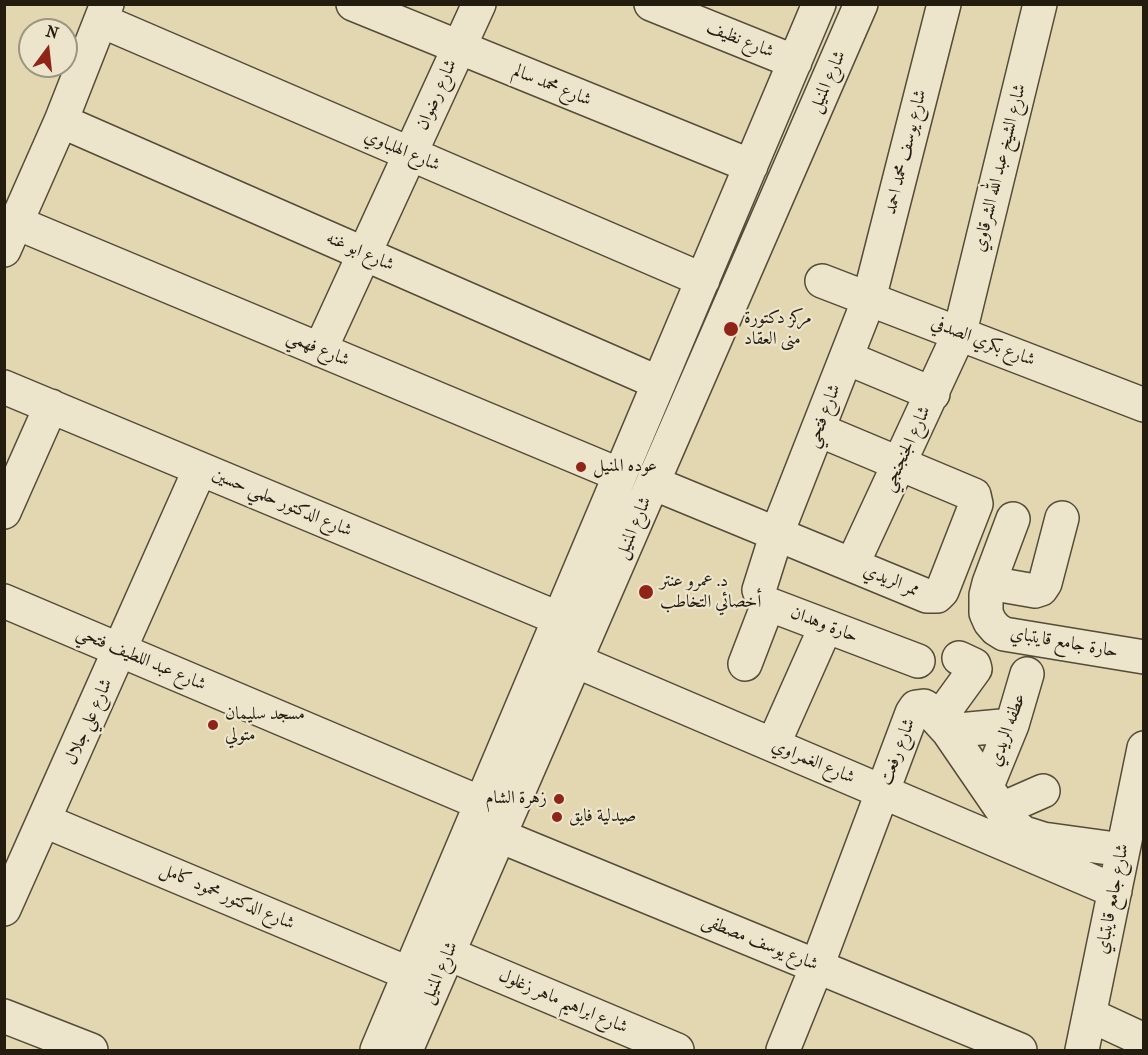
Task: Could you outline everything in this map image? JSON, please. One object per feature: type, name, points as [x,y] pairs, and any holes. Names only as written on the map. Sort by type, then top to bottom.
[{"type":"street","name":"شارع محمد سالم","points":[[353,4],[751,166]]},
{"type":"street","name":"شارع رضوان","points":[[320,350],[479,4]]},
{"type":"street","name":"شارع نظيف","points":[[651,4],[795,62]]},
{"type":"street","name":"شارع المنيل","points":[[406,1050],[448,954],[497,818],[560,619],[819,4]]},
{"type":"street","name":"شارع المنيل","points":[[377,1050],[410,974],[497,818],[576,661],[861,4]]},
{"type":"street","name":"شارع يوسف محمد احمد","points":[[869,299],[944,4]]},
{"type":"street","name":"شارع الشيخ عبد الله الشرقاوي","points":[[960,332],[1039,5]]},
{"type":"street","points":[[11,236],[62,121],[104,13]]},
{"type":"street","name":"شارع الهلباوي","points":[[104,13],[411,154],[703,280]]},
{"type":"street","name":"شارع ابو غنه","points":[[62,121],[659,383]]},
{"type":"street","name":"شارع فهمي","points":[[11,236],[320,350],[620,475]]},
{"type":"street","name":"شارع بكري الصدفي","points":[[822,281],[960,332],[1143,405]]},
{"type":"street","name":"شارع فتحي","points":[[777,533],[869,299]]},
{"type":"street","name":"شارع الجنجنجي","points":[[852,565],[960,332]]},
{"type":"street","points":[[847,358],[933,394]]},
{"type":"street","name":"شارع الدكتور حلمي حسين","points":[[4,387],[560,619]]},
{"type":"street","points":[[4,512],[51,406]]},
{"type":"street","name":"ممر الريدي","points":[[653,483],[930,597],[937,596],[942,591],[976,504],[976,498],[972,493],[819,430]]},
{"type":"street","name":"شارع علي جلال","points":[[4,909],[200,469]]},
{"type":"street","points":[[989,583],[1035,591],[1041,589],[1045,583],[1062,518]]},
{"type":"street","name":"حارة جامع قايتباي","points":[[1013,519],[989,583],[985,604],[990,622],[1004,634],[1143,657]]},
{"type":"street","name":"حارة وهدان","points":[[777,533],[759,590],[763,600],[768,604],[918,661]]},
{"type":"street","name":"شارع عبد اللطيف فتحي","points":[[4,601],[497,818]]},
{"type":"street","points":[[745,664],[768,604]]},
{"type":"street","points":[[773,745],[826,626]]},
{"type":"street","points":[[959,658],[974,665],[975,669],[943,725],[1012,725]]},
{"type":"street","name":"شارع الغمراوي","points":[[576,661],[1115,891]]},
{"type":"street","name":"عطفه الريدي","points":[[994,798],[1027,674]]},
{"type":"street","name":"شارع رفعت","points":[[783,1050],[916,707],[924,706],[943,725],[1011,823],[1024,833],[1043,839],[1132,835]]},
{"type":"street","name":"شارع جامع قايتباي","points":[[1082,1050],[1115,891],[1132,835],[1143,748]]},
{"type":"street","points":[[994,798],[1043,791]]},
{"type":"street","name":"شارع يوسف مصطفى","points":[[497,818],[817,966],[1020,1050]]},
{"type":"street","name":"شارع الدكتور محمود كامل","points":[[45,820],[410,974]]},
{"type":"street","name":"شارع ابراهيم ماهر زغلول","points":[[448,954],[676,1050]]},
{"type":"street","points":[[1090,1015],[1143,1040]]},
{"type":"street","points":[[4,1016],[91,1050]]},
{"type":"place","name":"مركز دكتورة منى العقاد","points":[[731,329]]},
{"type":"place","name":"عوده المنيل","points":[[581,467]]},
{"type":"place","name":"د. عمرو عنتر أخصائي التخاطب","points":[[646,592]]},
{"type":"place","name":"مسجد سليمان متولي","points":[[213,725]]},
{"type":"place","name":"زهرة الشام","points":[[559,799]]},
{"type":"place","name":"صيدلية فايق","points":[[557,817]]}]
